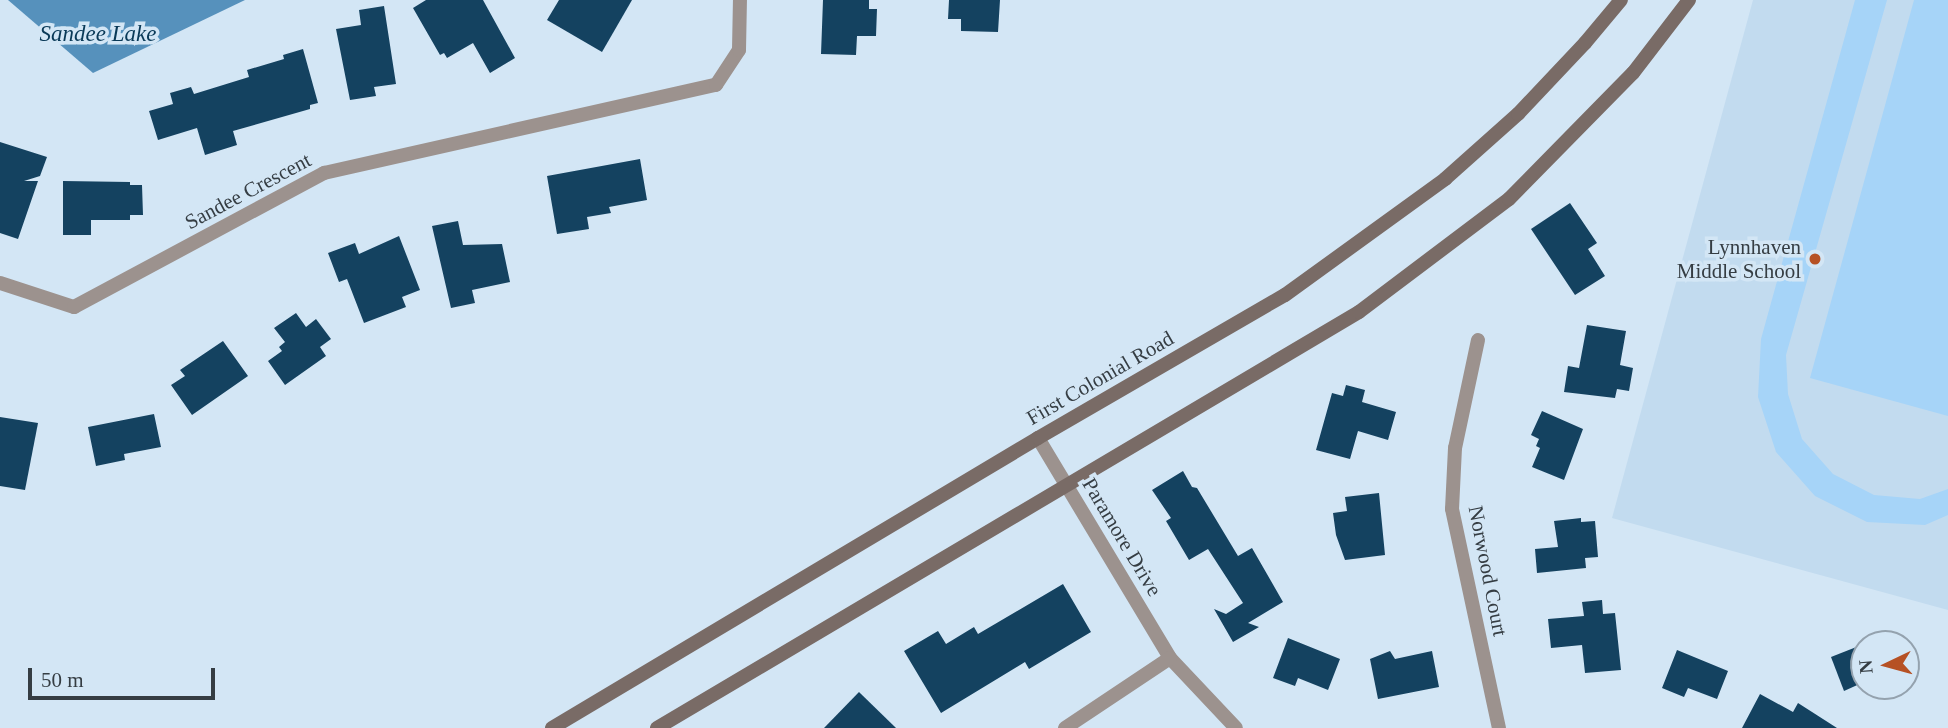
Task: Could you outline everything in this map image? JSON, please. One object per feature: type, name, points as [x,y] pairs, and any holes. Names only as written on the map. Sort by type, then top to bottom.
[{"type":"main road","name":"First Colonial Road","points":[[552,728],[1038,438],[1285,295],[1445,179],[1518,114],[1585,43],[1621,0]]},
{"type":"main road","points":[[657,728],[1359,312],[1509,199],[1633,73],[1689,0]]},
{"type":"street","name":"Sandee Crescent","points":[[0,283],[74,307],[324,173],[716,85],[739,50],[740,0]]},
{"type":"street","name":"Norwood Court","points":[[1478,340],[1455,448],[1452,509],[1499,728]]},
{"type":"street","name":"Paramore Drive","points":[[1038,438],[1170,657],[1236,728]]},
{"type":"street","points":[[1065,728],[1170,657]]},
{"type":"shaded area","name":"Lynnhaven Middle School","points":[[1753,0],[1948,0],[1948,610],[1612,518]]},
{"type":"shaded area","points":[[1855,0],[1887,0],[1786,355],[1788,394],[1802,439],[1833,474],[1874,495],[1920,499],[1948,489],[1948,515],[1925,525],[1867,522],[1815,496],[1776,452],[1758,397],[1761,339]]},
{"type":"shaded area","points":[[1914,0],[1948,0],[1948,416],[1810,378]]},
{"type":"water","name":"Sandee Lake","points":[[8,0],[245,0],[93,73]]},
{"type":"building","points":[[426,0],[483,0],[515,58],[490,73],[473,43],[447,58],[444,53],[440,55],[413,8]]},
{"type":"building","points":[[559,0],[632,0],[602,52],[547,20]]},
{"type":"building","points":[[823,0],[869,0],[869,9],[877,9],[876,36],[857,36],[856,55],[821,54]]},
{"type":"building","points":[[949,0],[1000,0],[998,32],[961,31],[961,19],[948,19]]},
{"type":"building","points":[[384,6],[396,84],[374,87],[376,96],[350,100],[336,29],[361,25],[359,10]]},
{"type":"building","points":[[303,49],[318,103],[310,105],[310,109],[233,131],[237,145],[205,155],[197,128],[158,140],[149,111],[173,104],[170,93],[191,87],[194,94],[249,77],[247,70],[284,59],[283,55]]},
{"type":"building","points":[[0,142],[47,157],[40,176],[24,181],[38,181],[18,239],[0,233]]},
{"type":"building","points":[[640,159],[647,200],[609,207],[611,213],[587,217],[589,229],[557,234],[547,176]]},
{"type":"building","points":[[63,181],[130,182],[130,185],[142,185],[143,215],[130,215],[130,220],[91,220],[91,235],[63,235]]},
{"type":"building","points":[[1570,203],[1597,243],[1588,249],[1605,276],[1575,295],[1531,229]]},
{"type":"building","points":[[458,221],[463,245],[502,244],[510,282],[472,290],[475,303],[451,308],[432,226]]},
{"type":"building","points":[[399,236],[420,290],[402,297],[406,307],[364,323],[347,279],[339,282],[328,253],[355,243],[359,254]]},
{"type":"building","points":[[296,313],[306,327],[316,319],[331,339],[320,347],[326,356],[285,385],[268,361],[282,351],[279,347],[285,342],[274,328]]},
{"type":"building","points":[[1587,325],[1626,331],[1620,365],[1633,368],[1629,391],[1617,389],[1615,398],[1564,392],[1568,366],[1579,368]]},
{"type":"building","points":[[223,341],[248,376],[192,415],[171,385],[185,376],[180,370]]},
{"type":"building","points":[[1346,385],[1365,390],[1362,402],[1396,412],[1388,440],[1358,431],[1350,459],[1316,450],[1332,393],[1343,396]]},
{"type":"building","points":[[1542,411],[1583,429],[1564,480],[1532,467],[1540,448],[1536,446],[1539,439],[1531,435]]},
{"type":"building","points":[[154,414],[161,447],[124,454],[125,460],[96,466],[88,427]]},
{"type":"building","points":[[0,417],[38,423],[25,490],[0,486]]},
{"type":"building","points":[[1183,471],[1192,487],[1197,488],[1238,556],[1252,548],[1283,602],[1248,623],[1259,627],[1233,642],[1214,609],[1226,614],[1243,603],[1208,549],[1189,560],[1166,521],[1171,518],[1152,490]]},
{"type":"building","points":[[1379,493],[1385,555],[1345,560],[1336,535],[1333,513],[1347,511],[1345,497]]},
{"type":"building","points":[[1581,518],[1581,522],[1595,521],[1598,557],[1585,558],[1586,568],[1537,573],[1535,549],[1558,547],[1554,521]]},
{"type":"building","points":[[1063,584],[1091,632],[1029,669],[1025,662],[941,713],[904,651],[938,631],[946,644],[974,627],[978,634]]},
{"type":"building","points":[[1602,600],[1603,614],[1615,613],[1621,670],[1585,673],[1582,645],[1551,648],[1548,619],[1584,616],[1582,602]]},
{"type":"building","points":[[1288,638],[1340,659],[1328,690],[1298,678],[1295,686],[1273,678]]},
{"type":"building","points":[[1677,650],[1728,671],[1717,699],[1688,688],[1684,697],[1662,688]]},
{"type":"building","points":[[1850,650],[1850,688],[1844,691],[1831,657]]},
{"type":"building","points":[[1390,651],[1395,659],[1432,651],[1439,687],[1378,699],[1370,659]]},
{"type":"building","points":[[859,692],[896,728],[824,728]]},
{"type":"building","points":[[1760,694],[1793,712],[1798,703],[1837,728],[1742,728]]},
{"type":"place","name":"Lynnhaven Middle School","points":[[1815,259]]}]
